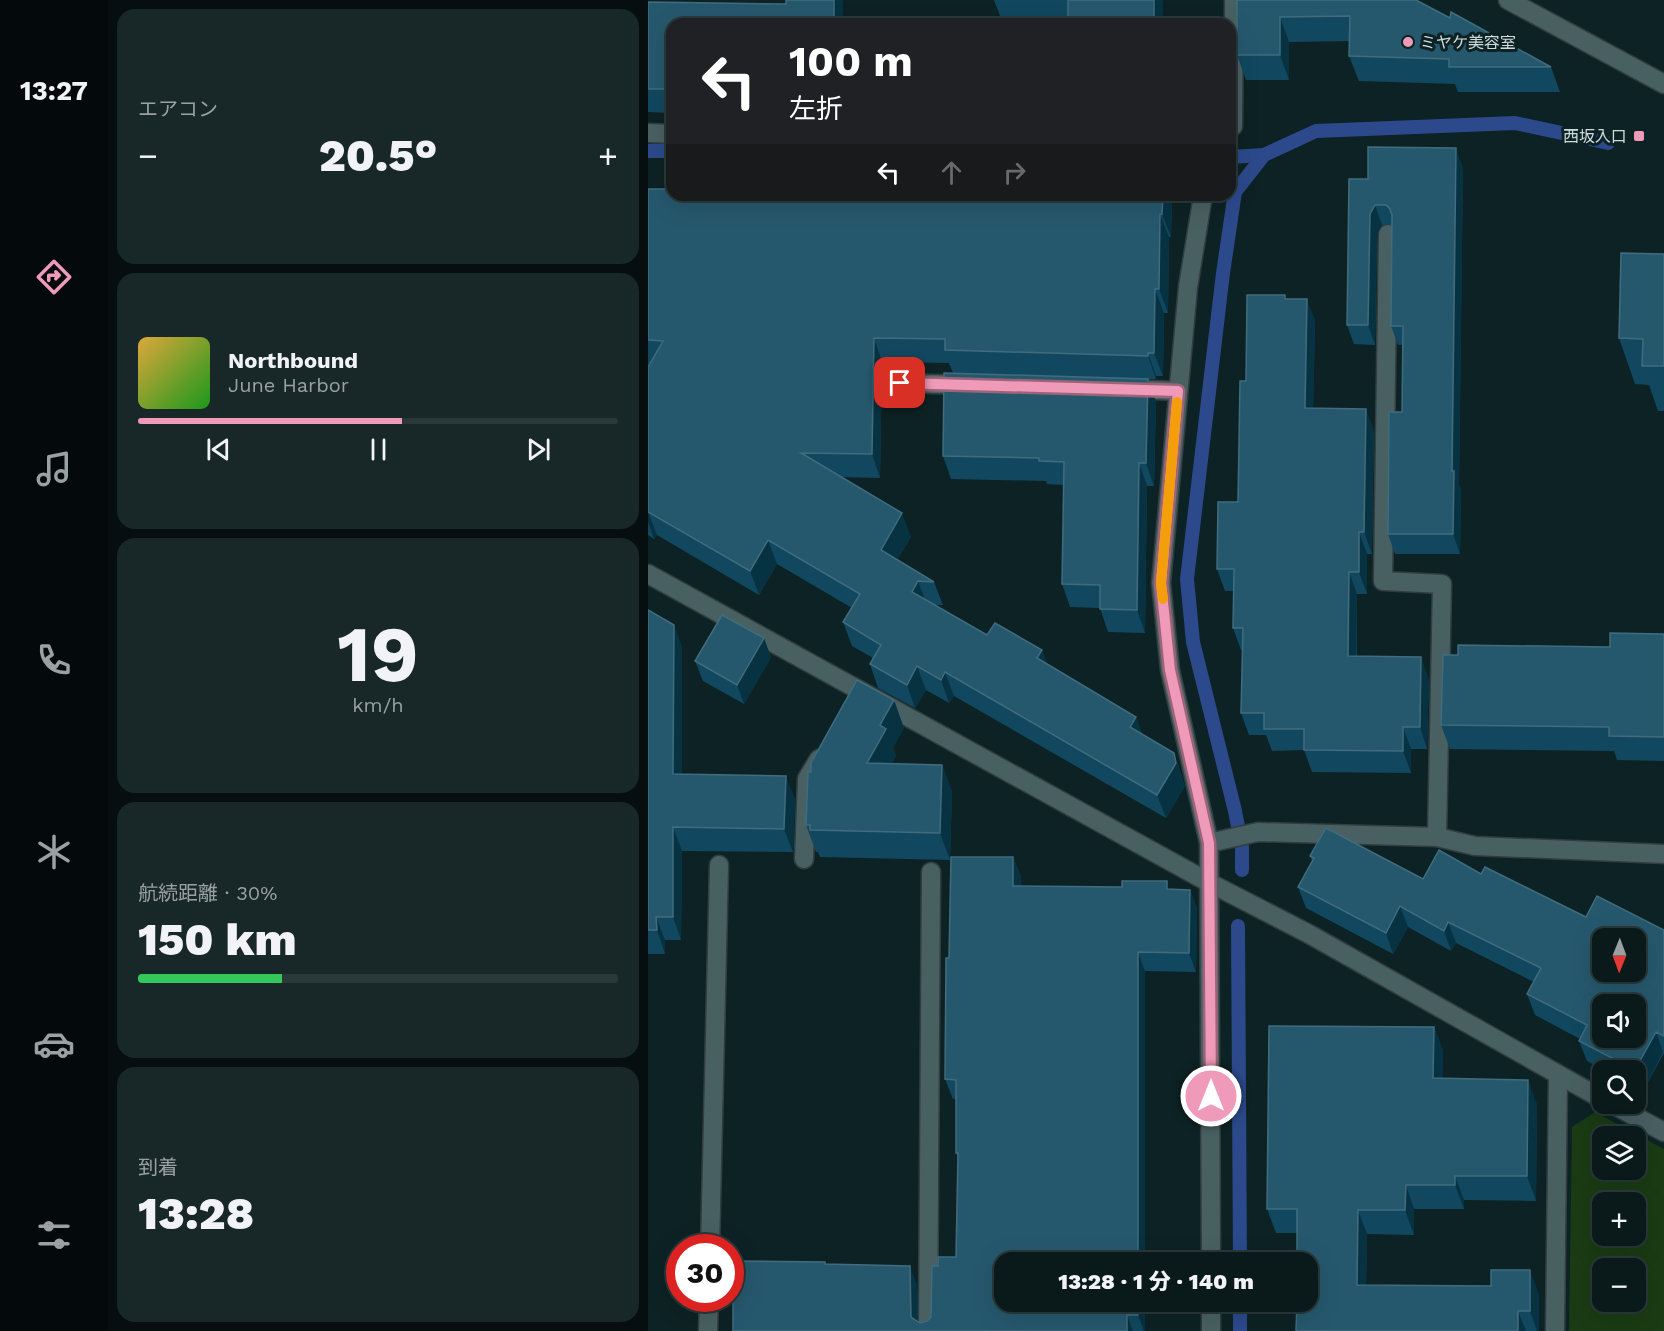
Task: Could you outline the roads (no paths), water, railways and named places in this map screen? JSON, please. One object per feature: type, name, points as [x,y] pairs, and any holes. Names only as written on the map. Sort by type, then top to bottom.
[{"type":"street","points":[[1234,0],[1234,18]]},
{"type":"street","points":[[1508,0],[1664,84]]},
{"type":"street","points":[[648,133],[666,134]]},
{"type":"street","points":[[1202,201],[1188,287],[1161,583],[1170,670],[1215,842],[1210,883],[1211,1252]]},
{"type":"street","points":[[1388,234],[1383,581],[1442,584],[1437,837]]},
{"type":"street","points":[[900,383],[981,385]]},
{"type":"street","points":[[1109,388],[1178,391]]},
{"type":"street","points":[[648,574],[1210,883],[1309,934],[1592,1093]]},
{"type":"street","points":[[848,710],[859,690]]},
{"type":"street","points":[[804,859],[807,779],[830,740]]},
{"type":"street","points":[[1215,842],[1258,832],[1437,837],[1475,846],[1664,854]]},
{"type":"street","points":[[710,1234],[719,865]]},
{"type":"street","points":[[928,1331],[931,872]]},
{"type":"street","points":[[1555,1331],[1558,1075]]},
{"type":"street","points":[[1631,1114],[1664,1132]]},
{"type":"street","points":[[708,1331],[709,1312]]},
{"type":"street","points":[[1211,1312],[1211,1331]]},
{"type":"waterway","points":[[1236,191],[1264,155],[1316,131],[1515,123],[1608,143]]},
{"type":"waterway","points":[[648,151],[666,151]]},
{"type":"waterway","points":[[1236,157],[1264,155]]},
{"type":"waterway","points":[[1234,201],[1187,579],[1193,642],[1235,811],[1242,847],[1242,870]]},
{"type":"waterway","points":[[1238,926],[1240,1252]]},
{"type":"waterway","points":[[1240,1312],[1240,1331]]},
{"type":"place","name":"ミヤケ美容室","points":[[1408,42]]},
{"type":"place","name":"西坂入口","points":[[1639,136]]}]
